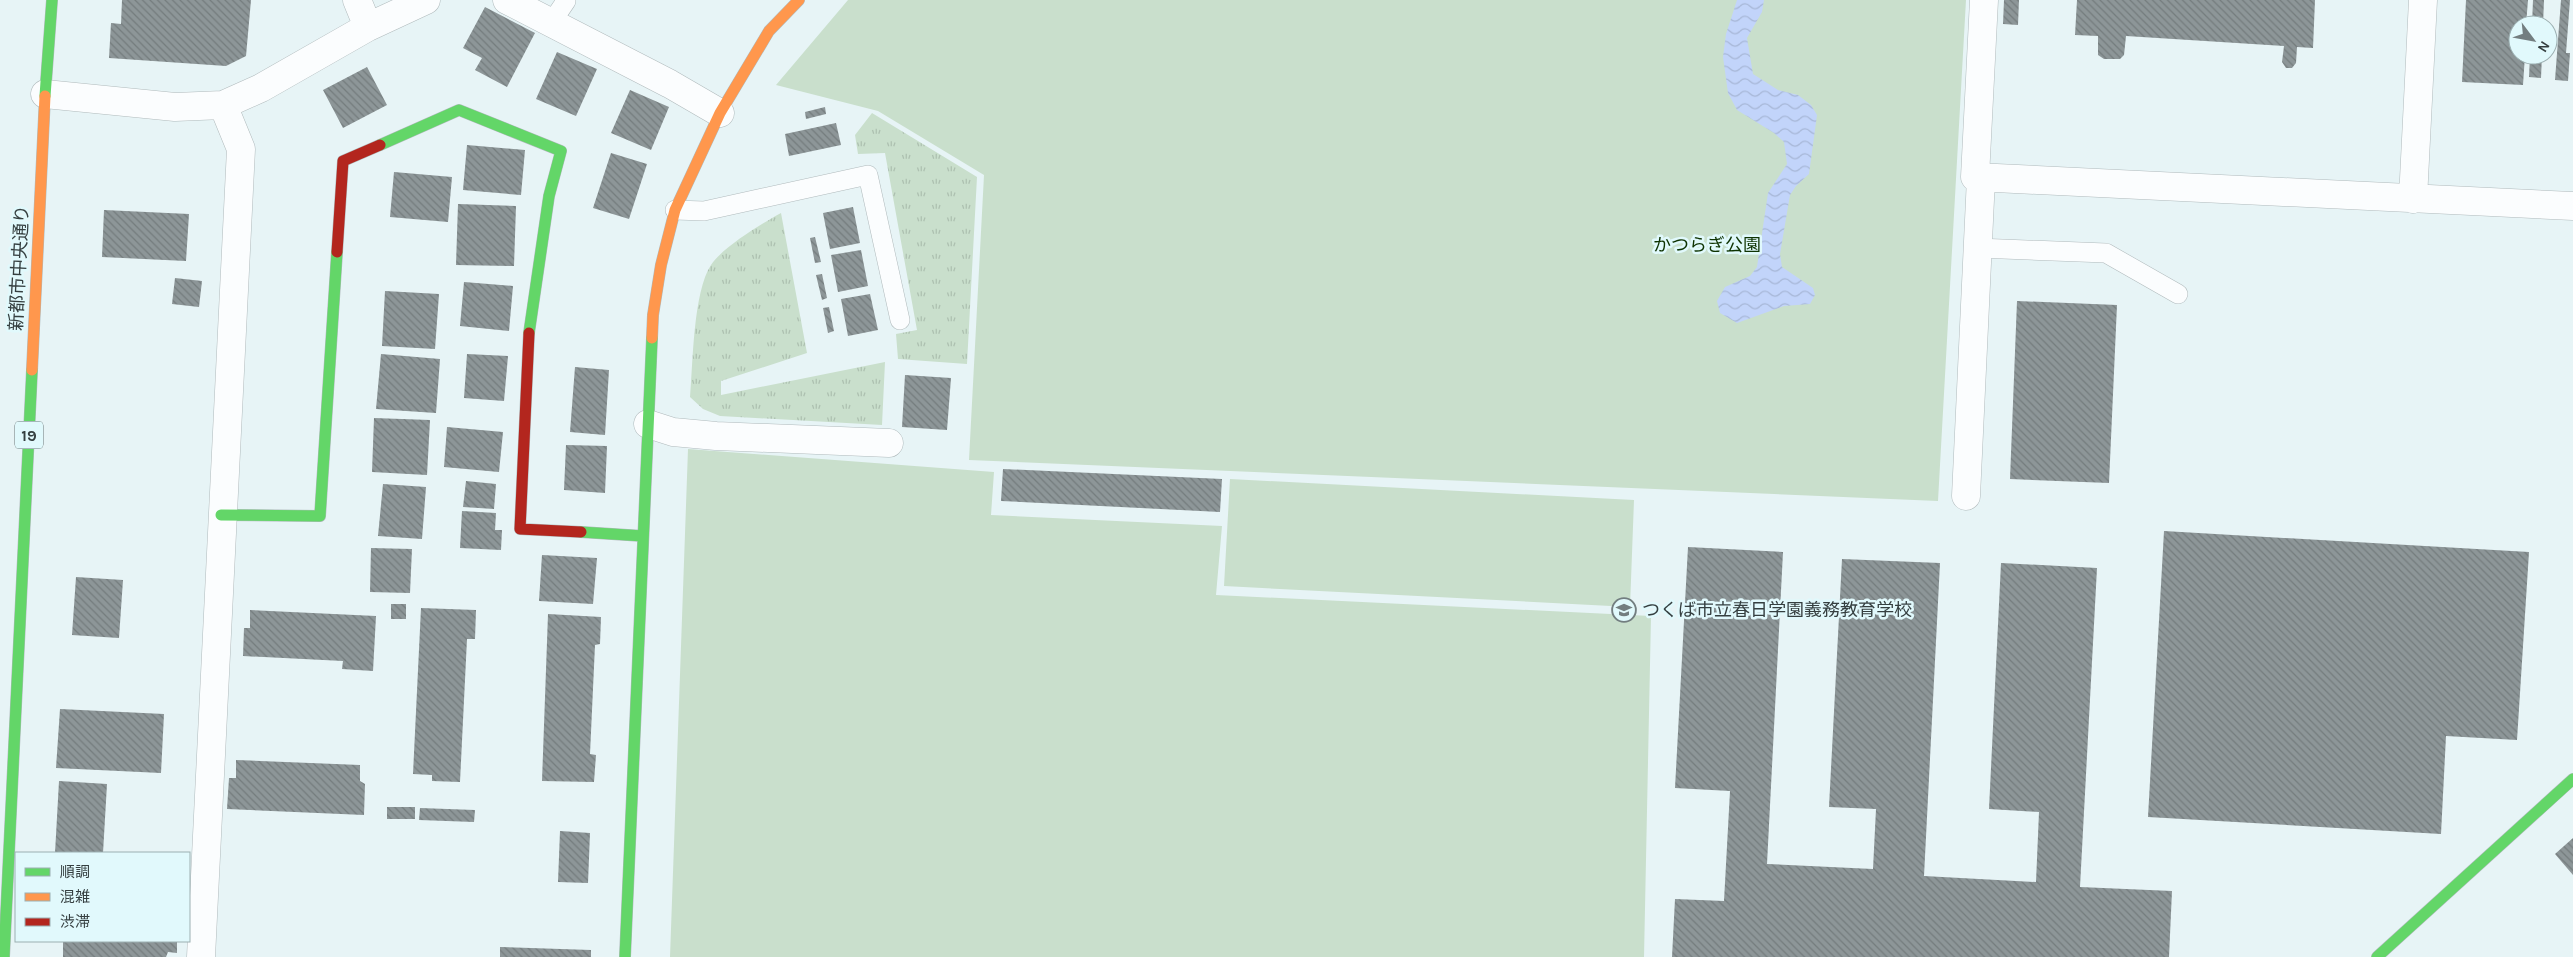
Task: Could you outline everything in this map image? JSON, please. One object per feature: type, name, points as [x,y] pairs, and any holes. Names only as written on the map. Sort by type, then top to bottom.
[{"type":"street","name":"新都市中央通り","points":[[4,957],[45,94],[52,0]]},
{"type":"street","points":[[357,0],[368,27]]},
{"type":"street","points":[[45,94],[174,107],[223,105],[262,88],[368,27],[426,0]]},
{"type":"street","points":[[506,0],[558,12],[720,113]]},
{"type":"street","points":[[625,957],[653,315],[661,265],[675,210],[720,113],[769,31],[799,0]]},
{"type":"street","points":[[1984,0],[1975,177],[2573,206]]},
{"type":"street","points":[[2413,198],[2423,0]]},
{"type":"street","points":[[201,957],[221,515],[241,149],[223,105]]},
{"type":"street","points":[[221,515],[320,516],[343,161],[459,110],[561,151],[549,196],[529,326],[520,530],[643,536]]},
{"type":"street","points":[[1966,496],[1981,178]]},
{"type":"street","points":[[648,424],[673,432],[716,436],[889,443]]},
{"type":"street","points":[[2377,957],[2573,779]]},
{"type":"lane","points":[[675,210],[704,211],[868,175],[900,320]]},
{"type":"lane","points":[[1977,248],[2106,254],[2178,294]]},
{"type":"green space","name":"かつらぎ公園","points":[[848,0],[1966,0],[1938,501],[969,460],[984,175],[878,111],[776,85]]},
{"type":"green space","points":[[872,113],[977,177],[967,364],[898,359],[896,334],[917,330],[885,153],[858,154],[855,135]]},
{"type":"green space","points":[[781,213],[807,353],[721,381],[721,395],[885,362],[882,425],[720,416],[703,409],[690,397],[697,310],[705,277],[711,265],[724,251]]},
{"type":"green space","points":[[688,449],[994,472],[991,515],[1222,526],[1216,595],[1651,616],[1644,957],[670,957]]},
{"type":"green space","points":[[1230,479],[1634,500],[1630,607],[1224,586]]},
{"type":"water","points":[[1737,0],[1764,0],[1762,12],[1747,38],[1753,74],[1778,90],[1798,95],[1811,105],[1817,115],[1809,174],[1796,186],[1790,195],[1780,254],[1782,267],[1813,288],[1815,295],[1810,304],[1784,306],[1737,323],[1720,313],[1717,301],[1725,287],[1750,276],[1757,267],[1768,193],[1787,164],[1784,142],[1774,133],[1737,110],[1728,93],[1723,57],[1726,34]]},
{"type":"building","points":[[122,0],[251,0],[246,56],[226,66],[109,58],[111,23],[121,24]]},
{"type":"building","points":[[2004,0],[2019,0],[2018,25],[2003,24]]},
{"type":"building","points":[[2077,0],[2315,0],[2313,48],[2297,47],[2296,63],[2292,68],[2286,68],[2282,62],[2284,46],[2126,36],[2124,55],[2120,59],[2104,59],[2098,55],[2098,36],[2075,35]]},
{"type":"building","points":[[2466,0],[2528,0],[2527,15],[2508,15],[2508,65],[2524,65],[2523,85],[2462,82]]},
{"type":"building","points":[[2533,0],[2544,0],[2543,15],[2532,15]]},
{"type":"building","points":[[2561,0],[2570,0],[2566,53],[2570,53],[2568,81],[2555,80],[2556,65],[2558,65]]},
{"type":"building","points":[[485,7],[535,33],[507,87],[475,70],[482,58],[463,48]]},
{"type":"building","points":[[557,52],[597,69],[576,116],[536,99]]},
{"type":"building","points":[[2530,65],[2542,65],[2541,78],[2529,77]]},
{"type":"building","points":[[367,67],[387,105],[343,128],[323,90]]},
{"type":"building","points":[[630,90],[669,107],[651,150],[611,133]]},
{"type":"building","points":[[825,107],[826,114],[806,119],[805,112]]},
{"type":"building","points":[[836,123],[841,145],[789,156],[785,134]]},
{"type":"building","points":[[467,145],[525,150],[521,195],[463,190]]},
{"type":"building","points":[[611,153],[647,164],[629,219],[593,208]]},
{"type":"building","points":[[394,172],[452,177],[448,222],[390,217]]},
{"type":"building","points":[[458,204],[516,206],[514,266],[456,265]]},
{"type":"building","points":[[853,207],[860,243],[830,249],[823,213]]},
{"type":"building","points":[[104,210],[189,214],[186,261],[102,257]]},
{"type":"building","points":[[815,237],[821,262],[815,263],[810,238]]},
{"type":"building","points":[[861,250],[868,286],[838,292],[831,255]]},
{"type":"building","points":[[822,274],[827,298],[822,300],[816,275]]},
{"type":"building","points":[[175,278],[202,281],[199,307],[172,304]]},
{"type":"building","points":[[464,282],[513,286],[509,331],[460,326]]},
{"type":"building","points":[[385,291],[439,294],[435,349],[382,346]]},
{"type":"building","points":[[870,294],[878,330],[848,336],[841,299]]},
{"type":"building","points":[[2017,301],[2117,305],[2109,483],[2010,479]]},
{"type":"building","points":[[829,307],[834,331],[828,333],[823,308]]},
{"type":"building","points":[[381,354],[440,359],[436,413],[376,409]]},
{"type":"building","points":[[467,354],[508,356],[504,401],[464,398]]},
{"type":"building","points":[[575,367],[609,370],[605,435],[570,432]]},
{"type":"building","points":[[905,375],[951,378],[947,430],[902,427]]},
{"type":"building","points":[[374,418],[430,420],[427,475],[372,472]]},
{"type":"building","points":[[447,427],[503,432],[499,472],[444,467]]},
{"type":"building","points":[[566,445],[607,446],[605,493],[564,490]]},
{"type":"building","points":[[1003,469],[1222,479],[1220,512],[1001,501]]},
{"type":"building","points":[[466,481],[496,484],[494,509],[463,507]]},
{"type":"building","points":[[383,484],[426,487],[422,539],[378,536]]},
{"type":"building","points":[[462,511],[496,513],[495,530],[502,530],[501,550],[460,548]]},
{"type":"building","points":[[2164,531],[2529,552],[2517,740],[2446,736],[2441,834],[2148,817]]},
{"type":"building","points":[[1688,547],[1783,552],[1767,864],[1873,869],[1876,809],[1829,807],[1842,559],[1940,563],[1924,876],[2036,882],[2039,812],[1989,809],[2001,563],[2097,568],[2080,887],[2172,891],[2169,957],[1672,957],[1675,899],[1724,901],[1730,791],[1675,788]]},
{"type":"building","points":[[371,548],[412,549],[410,593],[370,592]]},
{"type":"building","points":[[542,555],[597,558],[593,604],[539,601]]},
{"type":"building","points":[[76,577],[123,580],[119,638],[72,635]]},
{"type":"building","points":[[391,604],[406,604],[406,619],[391,619]]},
{"type":"building","points":[[421,608],[476,610],[475,639],[467,639],[460,782],[432,781],[432,775],[413,774]]},
{"type":"building","points":[[250,610],[376,616],[373,671],[342,669],[343,661],[243,656],[244,628],[250,628]]},
{"type":"building","points":[[548,614],[601,617],[600,644],[595,645],[590,754],[596,755],[594,782],[542,781]]},
{"type":"building","points":[[60,709],[164,714],[161,773],[56,768]]},
{"type":"building","points":[[236,760],[360,765],[360,781],[365,784],[364,815],[227,809],[229,778],[236,778]]},
{"type":"building","points":[[59,781],[107,784],[103,852],[55,852]]},
{"type":"building","points":[[387,807],[415,807],[415,819],[387,819]]},
{"type":"building","points":[[420,808],[475,810],[474,822],[419,820]]},
{"type":"building","points":[[560,831],[590,833],[588,883],[558,882]]},
{"type":"building","points":[[2573,838],[2573,875],[2555,854]]},
{"type":"building","points":[[63,942],[177,942],[177,953],[168,952],[166,957],[63,957]]},
{"type":"building","points":[[500,947],[591,950],[591,957],[500,957]]},
{"type":"traffic: fast","points":[[45,96],[52,0]]},
{"type":"traffic: fast","points":[[380,145],[459,110],[561,151],[549,196],[529,333]]},
{"type":"traffic: fast","points":[[221,515],[320,516],[337,252]]},
{"type":"traffic: fast","points":[[625,957],[652,338]]},
{"type":"traffic: fast","points":[[4,957],[32,370]]},
{"type":"traffic: fast","points":[[581,532],[643,536]]},
{"type":"traffic: fast","points":[[2377,957],[2573,779]]},
{"type":"traffic: slow","points":[[652,338],[653,315],[661,265],[675,210],[720,113],[769,31],[799,0]]},
{"type":"traffic: slow","points":[[32,370],[45,96]]},
{"type":"traffic: jam","points":[[337,252],[343,161],[380,145]]},
{"type":"traffic: jam","points":[[529,333],[520,529],[581,532]]},
{"type":"place","name":"つくば市立春日学園義務教育学校","points":[[1624,610]]}]
